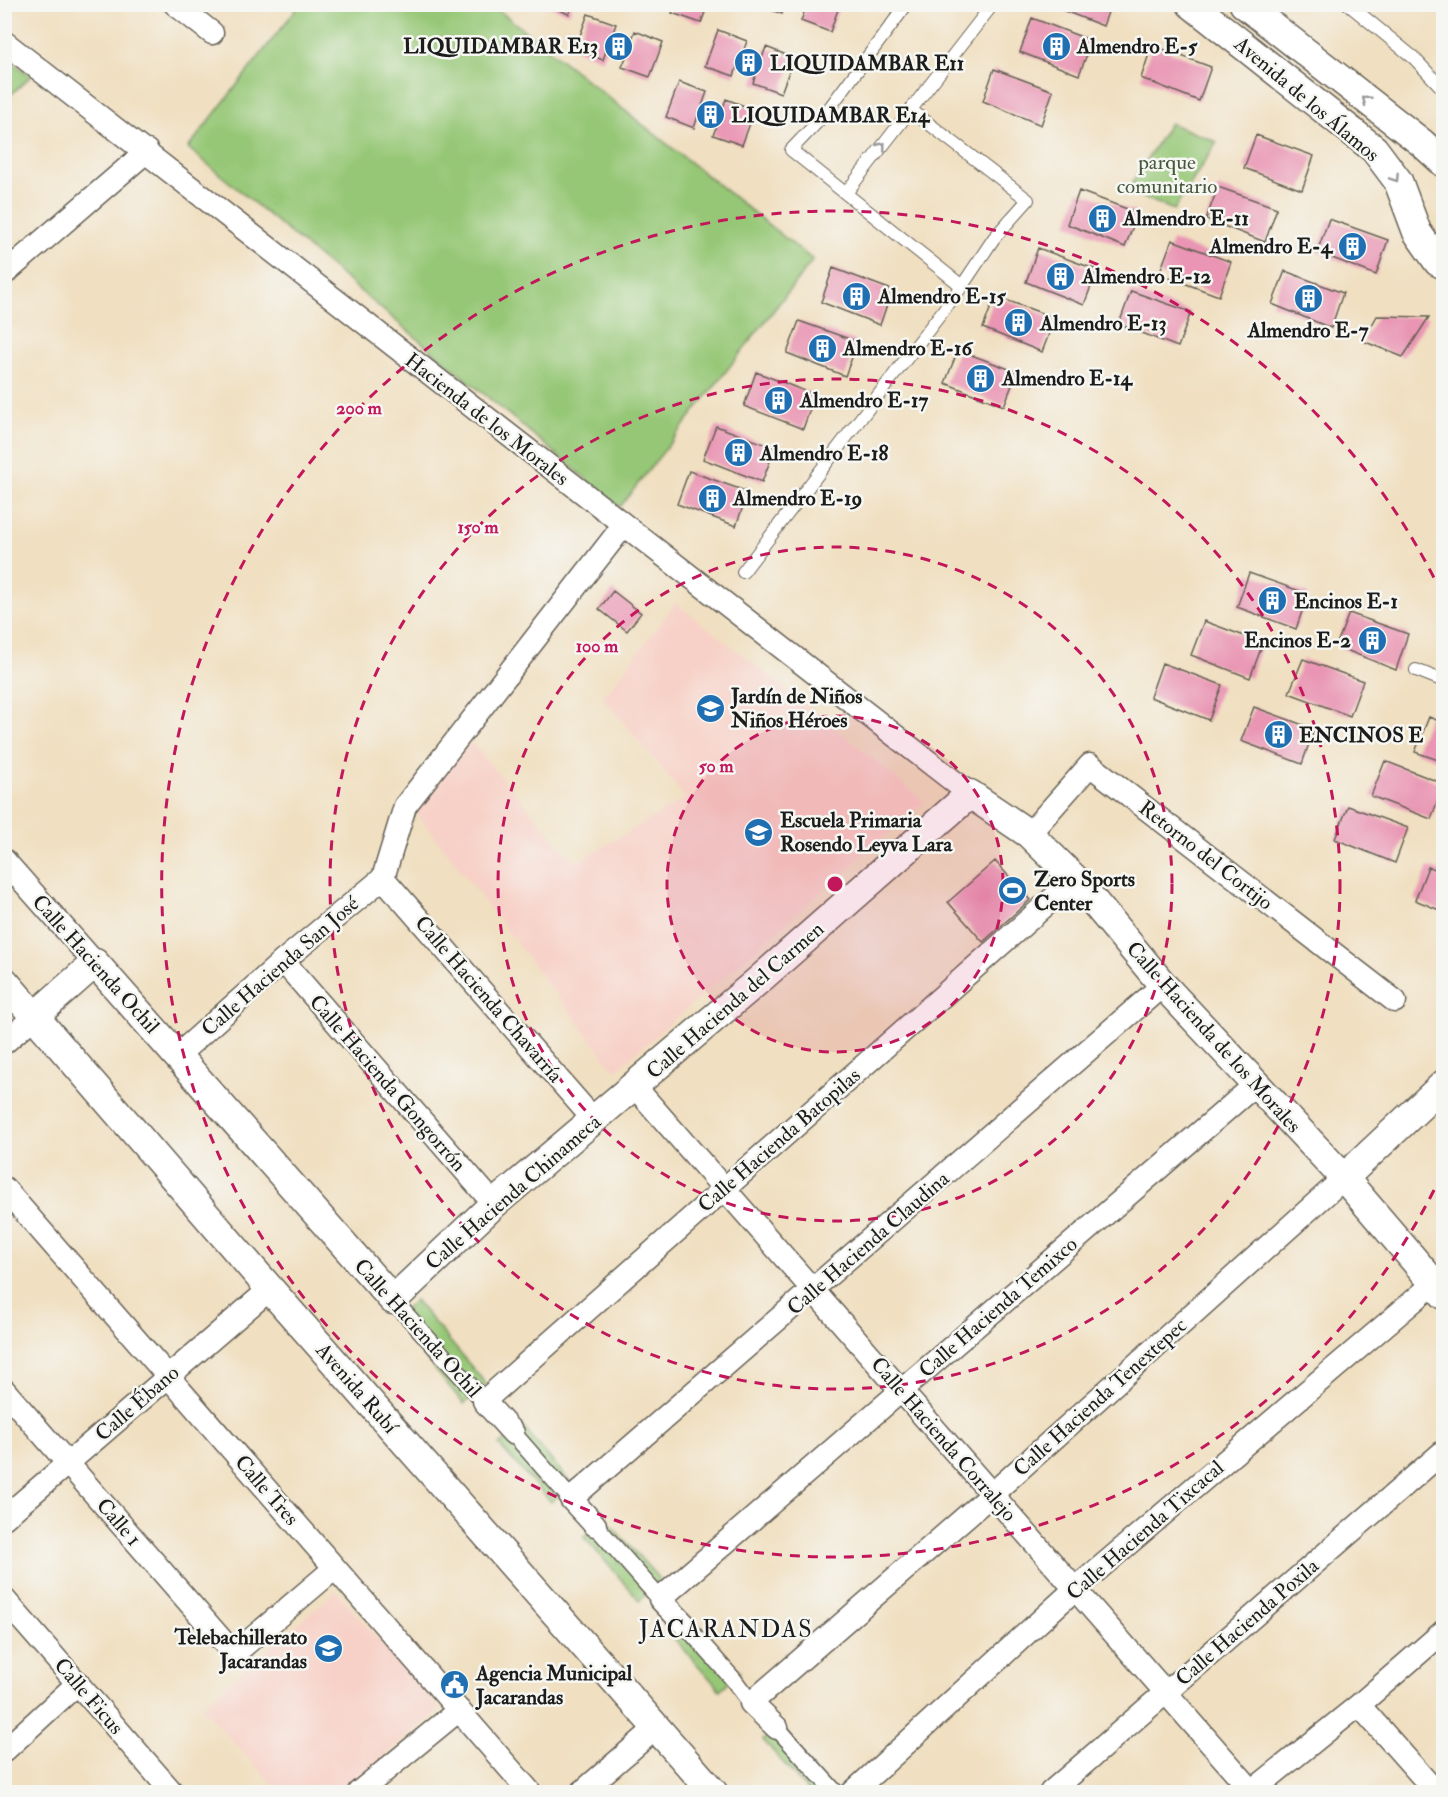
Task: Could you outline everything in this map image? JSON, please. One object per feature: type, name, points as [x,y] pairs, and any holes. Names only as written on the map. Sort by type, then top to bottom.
[{"type":"street","points":[[175,4],[212,33]]},
{"type":"street","name":"Avenida de los Álamos","points":[[1191,4],[1374,149],[1398,181],[1417,231],[1438,262],[1443,265]]},
{"type":"street","name":"Avenida de los Álamos","points":[[1244,4],[1422,143],[1443,163]]},
{"type":"street","name":"Hacienda de los Morales","points":[[4,42],[147,151],[622,526],[970,794]]},
{"type":"street","points":[[4,274],[147,151]]},
{"type":"street","points":[[383,878],[405,806],[622,526]]},
{"type":"street","name":"Retorno del Cortijo","points":[[1029,834],[1089,765],[1395,1001]]},
{"type":"street","name":"Calle Hacienda de los Morales","points":[[970,794],[1029,834],[1075,879],[1163,985],[1344,1178],[1440,1285]]},
{"type":"street","name":"Calle Hacienda del Carmen","points":[[635,1087],[970,794]]},
{"type":"street","name":"Calle Hacienda Ochil","points":[[4,860],[393,1300],[733,1679],[751,1703],[835,1792]]},
{"type":"street","name":"Calle Hacienda San José","points":[[178,1055],[283,961],[383,878]]},
{"type":"street","name":"Calle Hacienda Chavarría","points":[[383,878],[594,1120]]},
{"type":"street","name":"Calle Hacienda Batopilas","points":[[484,1401],[1075,879]]},
{"type":"street","name":"Calle Hacienda Gongorrón","points":[[283,961],[494,1204]]},
{"type":"street","points":[[4,1043],[95,963]]},
{"type":"street","name":"Avenida Rubí","points":[[4,981],[270,1289],[713,1792]]},
{"type":"street","name":"Calle Hacienda Claudina","points":[[571,1499],[1163,985]]},
{"type":"street","name":"Calle Hacienda Tenextepec","points":[[751,1703],[992,1494],[1344,1178],[1443,1084]]},
{"type":"street","name":"Calle Hacienda Temixco","points":[[660,1599],[1255,1085]]},
{"type":"street","name":"Calle Hacienda Chinameca","points":[[393,1300],[494,1204],[635,1087]]},
{"type":"street","name":"Calle Hacienda Corralejo","points":[[635,1087],[1252,1792]]},
{"type":"street","name":"Calle Tres","points":[[4,1188],[530,1792]]},
{"type":"street","name":"Calle Hacienda Tixcacal","points":[[853,1792],[1076,1590],[1440,1285]]},
{"type":"street","name":"Calle Ébano","points":[[4,1518],[270,1289]]},
{"type":"street","name":"Calle 1","points":[[4,1390],[234,1654],[336,1568]]},
{"type":"street","name":"Calle Hacienda Poxila","points":[[1051,1792],[1443,1451]]},
{"type":"street","name":"Calle Ficus","points":[[4,1599],[172,1792]]},
{"type":"street","points":[[1252,1792],[1359,1705],[1443,1631]]},
{"type":"street","points":[[4,1751],[78,1683]]},
{"type":"street","points":[[1359,1705],[1436,1792]]},
{"type":"street","points":[[359,1792],[459,1710]]},
{"type":"street","points":[[582,1792],[656,1728]]},
{"type":"lane","points":[[907,4],[825,114],[791,150],[962,286]]},
{"type":"lane","points":[[846,193],[993,4]]},
{"type":"lane","points":[[1348,4],[1414,58],[1443,90]]},
{"type":"lane","points":[[742,572],[962,286],[994,238],[1028,200],[911,110]]},
{"type":"lane","points":[[1416,670],[1443,681]]},
{"type":"shaded area","points":[[676,603],[822,717],[925,802],[615,1071],[415,811],[471,742],[575,863],[686,798],[603,698]]},
{"type":"shaded area","name":"Telebachillerato Jacarandas","points":[[336,1591],[440,1710],[341,1792],[280,1792],[201,1707]]},
{"type":"green space","points":[[300,4],[492,5],[813,260],[620,507],[188,148]]},
{"type":"green space","points":[[4,56],[31,76],[5,100],[4,100]]},
{"type":"green space","name":"parque comunitario","points":[[1170,123],[1217,142],[1174,210],[1127,191]]},
{"type":"green space","points":[[415,1300],[486,1384],[464,1404],[393,1320]]},
{"type":"green space","points":[[522,1426],[571,1483],[551,1502],[499,1445]]},
{"type":"green space","points":[[604,1517],[660,1580],[640,1601],[584,1537]]},
{"type":"green space","points":[[693,1619],[740,1672],[720,1690],[673,1637]]},
{"type":"green space","points":[[781,1724],[827,1792],[809,1792],[763,1740]]},
{"type":"building","points":[[543,4],[573,4],[569,14]]},
{"type":"building","points":[[675,4],[708,4],[701,23],[672,13]]},
{"type":"building","points":[[755,4],[785,4],[782,14]]},
{"type":"building","points":[[840,4],[830,32],[801,21],[805,10],[791,5]]},
{"type":"building","points":[[1047,4],[1111,4],[1103,26]]},
{"type":"building","points":[[1444,4],[1444,11],[1426,5]]},
{"type":"building","name":"LIQUIDAMBAR E13","points":[[588,14],[616,24],[611,38],[630,45],[635,31],[663,42],[650,77],[622,67],[627,55],[607,48],[603,60],[575,49]]},
{"type":"building","name":"Almendro E-5","points":[[1032,18],[1092,41],[1079,75],[1020,52]]},
{"type":"building","name":"LIQUIDAMBAR E11","points":[[718,30],[747,41],[742,55],[761,61],[766,47],[794,58],[781,93],[753,83],[757,71],[738,64],[734,76],[705,66]]},
{"type":"building","points":[[1152,45],[1211,67],[1199,101],[1141,78]]},
{"type":"building","points":[[994,69],[1053,91],[1041,125],[983,101]]},
{"type":"building","name":"LIQUIDAMBAR E14","points":[[679,82],[707,92],[702,106],[721,113],[726,99],[755,110],[742,145],[713,135],[718,123],[698,116],[694,128],[666,117]]},
{"type":"building","points":[[1256,135],[1314,156],[1302,190],[1244,168]]},
{"type":"building","points":[[1218,187],[1277,208],[1265,242],[1206,219]]},
{"type":"building","name":"Almendro E-11","points":[[1079,191],[1138,213],[1125,247],[1067,224]]},
{"type":"building","name":"Almendro E-4","points":[[1329,219],[1388,240],[1376,275],[1317,252]]},
{"type":"building","points":[[1172,240],[1231,262],[1219,296],[1159,274]]},
{"type":"building","name":"Almendro E-12","points":[[1038,248],[1097,270],[1084,305],[1026,282]]},
{"type":"building","name":"Almendro E-15","points":[[833,268],[892,290],[880,325],[821,302]]},
{"type":"building","name":"Almendro E-7","points":[[1285,271],[1343,293],[1331,328],[1272,304]]},
{"type":"building","points":[[1131,291],[1191,312],[1178,347],[1119,324]]},
{"type":"building","name":"Almendro E-13","points":[[995,296],[1055,318],[1042,352],[983,328]]},
{"type":"building","points":[[1377,316],[1429,317],[1403,357],[1363,341]]},
{"type":"building","name":"Almendro E-16","points":[[799,321],[858,342],[845,376],[787,353]]},
{"type":"building","name":"Almendro E-14","points":[[958,350],[1017,372],[1004,406],[945,383]]},
{"type":"building","name":"Almendro E-17","points":[[756,372],[815,395],[803,429],[744,406]]},
{"type":"building","name":"Almendro E-18","points":[[716,426],[775,448],[762,482],[703,459]]},
{"type":"building","name":"Almendro E-19","points":[[689,471],[748,492],[736,526],[677,504]]},
{"type":"building","name":"Encinos E-1","points":[[1249,573],[1308,594],[1296,629],[1237,607]]},
{"type":"building","points":[[613,591],[641,613],[627,631],[599,609]]},
{"type":"building","name":"Encinos E-2","points":[[1349,613],[1408,634],[1396,670],[1336,646]]},
{"type":"building","points":[[1204,621],[1263,643],[1250,678],[1191,655]]},
{"type":"building","name":"ENCINOS E","points":[[1303,659],[1363,681],[1350,716],[1289,693]]},
{"type":"building","points":[[1162,663],[1222,685],[1209,720],[1150,697]]},
{"type":"building","name":"ENCINOS E","points":[[1254,707],[1314,729],[1302,764],[1241,741]]},
{"type":"building","points":[[1429,717],[1444,723],[1444,762],[1415,752]]},
{"type":"building","name":"ENCINOS E","points":[[1385,761],[1444,784],[1431,819],[1371,796]]},
{"type":"building","name":"ENCINOS E","points":[[1348,806],[1408,828],[1395,863],[1335,839]]},
{"type":"building","points":[[995,861],[1030,900],[983,942],[948,902]]},
{"type":"building","points":[[1428,867],[1444,872],[1444,912],[1415,900]]},
{"type":"place","name":"LIQUIDAMBAR E13","points":[[619,46]]},
{"type":"place","name":"Almendro E-5","points":[[1056,46]]},
{"type":"place","name":"LIQUIDAMBAR E11","points":[[749,63]]},
{"type":"place","name":"LIQUIDAMBAR E14","points":[[710,115]]},
{"type":"place","name":"Almendro E-11","points":[[1102,218]]},
{"type":"place","name":"Almendro E-4","points":[[1353,246]]},
{"type":"place","name":"Almendro E-12","points":[[1061,276]]},
{"type":"place","name":"Almendro E-15","points":[[857,296]]},
{"type":"place","name":"Almendro E-7","points":[[1308,299]]},
{"type":"place","name":"Almendro E-13","points":[[1019,323]]},
{"type":"place","name":"Almendro E-16","points":[[822,348]]},
{"type":"place","name":"Almendro E-14","points":[[981,378]]},
{"type":"place","name":"Almendro E-17","points":[[779,400]]},
{"type":"place","name":"Almendro E-18","points":[[739,453]]},
{"type":"place","name":"Almendro E-19","points":[[712,498]]},
{"type":"place","name":"Encinos E-1","points":[[1273,601]]},
{"type":"place","name":"Encinos E-2","points":[[1372,640]]},
{"type":"place","name":"Jardín de Niños Niños Héroes","points":[[710,708]]},
{"type":"place","name":"ENCINOS E","points":[[1278,735]]},
{"type":"place","name":"Escuela Primaria Rosendo Leyva Lara","points":[[759,832]]},
{"type":"place","name":"Zero Sports Center","points":[[1013,891]]},
{"type":"place","name":"Telebachillerato Jacarandas","points":[[328,1649]]},
{"type":"place","name":"Agencia Municipal Jacarandas","points":[[455,1685]]},
{"type":"district","name":"JACARANDAS","points":[[726,1629]]}]
